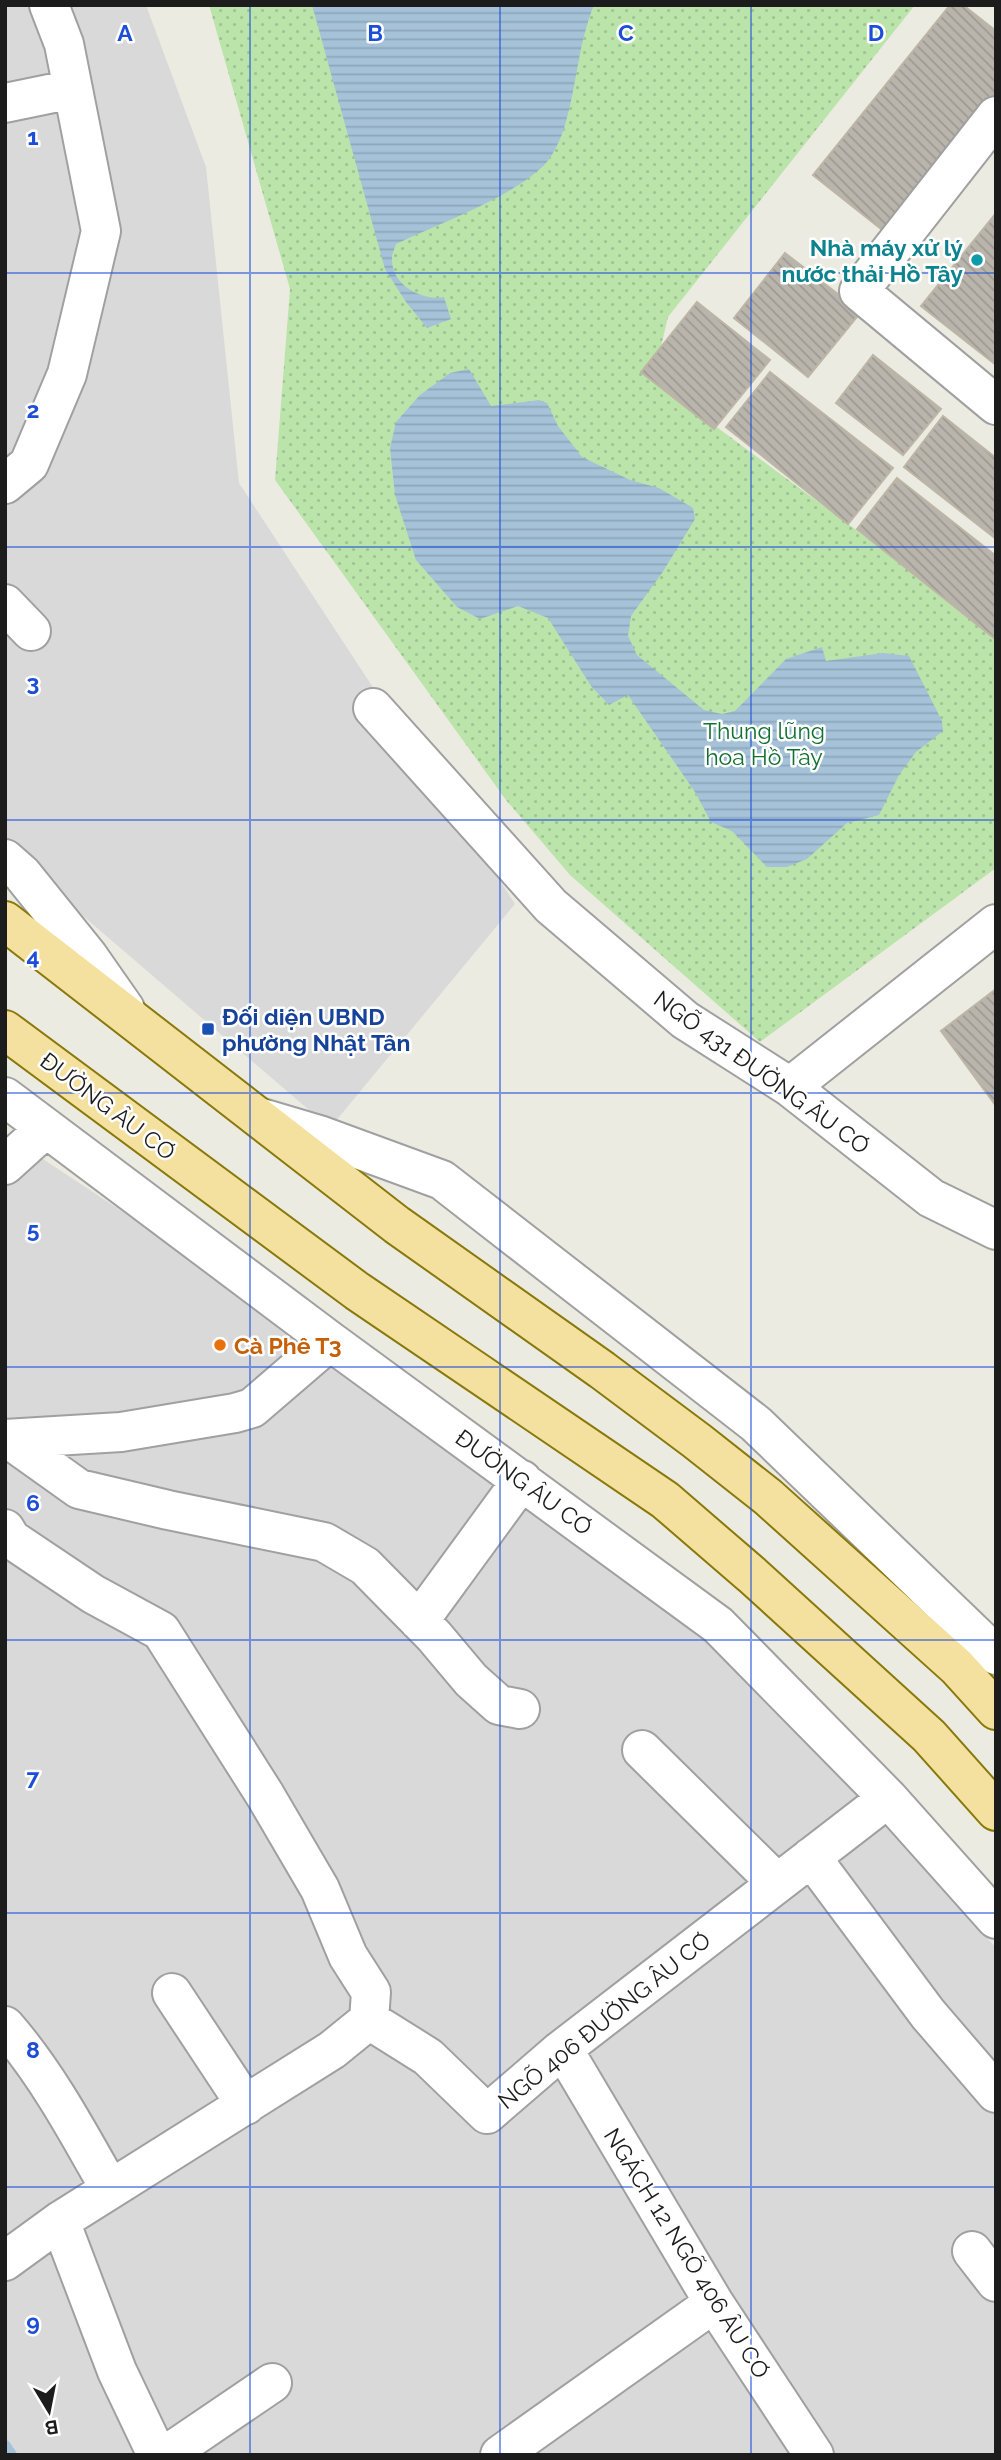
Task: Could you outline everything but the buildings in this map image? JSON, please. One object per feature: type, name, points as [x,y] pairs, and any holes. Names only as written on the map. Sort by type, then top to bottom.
[{"type":"main road","points":[[5,921],[136,1025],[397,1224],[697,1441],[768,1497],[983,1651],[996,1710]]},
{"type":"main road","name":"ĐƯỜNG ÂU CƠ","points":[[5,1030],[357,1291],[665,1500],[929,1736],[996,1811]]},
{"type":"street","points":[[5,484],[29,464],[67,374],[101,231],[64,44],[49,5]]},
{"type":"street","points":[[5,103],[73,89]]},
{"type":"street","points":[[996,116],[859,291],[996,405]]},
{"type":"street","points":[[5,604],[31,631]]},
{"type":"street","name":"NGÕ 431 ĐƯỜNG ÂU CƠ","points":[[373,708],[551,906],[685,1020],[790,1087],[931,1198],[996,1230]]},
{"type":"street","points":[[5,859],[22,874],[88,956],[136,1025]]},
{"type":"street","points":[[790,1087],[996,925]]},
{"type":"street","name":"ĐƯỜNG ÂU CƠ","points":[[5,1097],[330,1341],[718,1625],[888,1798],[996,1919]]},
{"type":"street","points":[[253,1115],[321,1136],[442,1180],[755,1424],[983,1651]]},
{"type":"street","points":[[5,1165],[46,1128]]},
{"type":"street","points":[[7,1439],[121,1432],[236,1413],[252,1408],[330,1341]]},
{"type":"street","points":[[7,1439],[79,1489],[324,1542],[365,1566],[471,1680],[499,1705],[520,1709]]},
{"type":"street","points":[[419,1621],[522,1480]]},
{"type":"street","points":[[5,1529],[11,1539],[93,1594],[161,1631],[265,1795],[320,1889],[348,1956],[371,1992],[369,2020],[332,2050],[60,2221],[5,2260]]},
{"type":"street","points":[[642,1750],[777,1883]]},
{"type":"street","name":"NGÕ 406 ĐƯỜNG ÂU CƠ","points":[[369,2020],[428,2057],[486,2114],[563,2049],[888,1798]]},
{"type":"street","points":[[811,1857],[928,2014],[996,2093]]},
{"type":"street","points":[[172,1993],[246,2105]]},
{"type":"street","points":[[5,2026],[18,2040],[73,2124],[110,2189]]},
{"type":"street","name":"NGÁCH 12 NGÕ 406 ÂU CƠ","points":[[563,2049],[714,2303],[814,2455]]},
{"type":"street","points":[[60,2221],[117,2371],[157,2455]]},
{"type":"street","points":[[972,2251],[996,2282]]},
{"type":"street","points":[[500,2455],[714,2303]]},
{"type":"street","points":[[166,2455],[271,2383]]},
{"type":"shaded area","points":[[5,5],[146,5],[206,167],[239,483],[515,904],[330,1128],[5,849]]},
{"type":"shaded area","points":[[5,1134],[164,1239],[713,1639],[900,1840],[996,1948],[996,2455],[5,2455]]},
{"type":"green space","name":"Thung lũng hoa Hồ Tây","points":[[209,5],[915,5],[668,317],[658,359],[676,397],[996,633],[996,868],[760,1042],[570,875],[506,800],[275,480],[290,289]]},
{"type":"water","points":[[312,5],[594,5],[584,35],[565,125],[546,163],[496,198],[396,244],[392,258],[397,277],[418,294],[444,297],[451,319],[427,328],[385,269]]},
{"type":"water","points":[[469,369],[491,406],[539,400],[547,403],[558,426],[582,457],[630,480],[659,488],[693,508],[695,519],[662,573],[631,616],[628,636],[637,655],[704,710],[722,714],[735,711],[786,659],[822,647],[826,661],[883,653],[909,656],[942,721],[943,731],[916,752],[899,775],[879,815],[847,823],[807,859],[787,867],[767,867],[732,831],[711,822],[695,792],[628,695],[609,705],[591,686],[548,618],[518,606],[480,619],[457,607],[416,560],[395,495],[390,448],[396,422],[420,395],[450,373]]},
{"type":"waterway","points":[[5,2446],[11,2455]]},
{"type":"place","name":"Nhà máy xử lý nước thải Hồ Tây","points":[[977,260]]},
{"type":"place","name":"Đối diện UBND phường Nhật Tân","points":[[208,1029]]},
{"type":"place","name":"Cà Phê T3","points":[[220,1345]]}]
